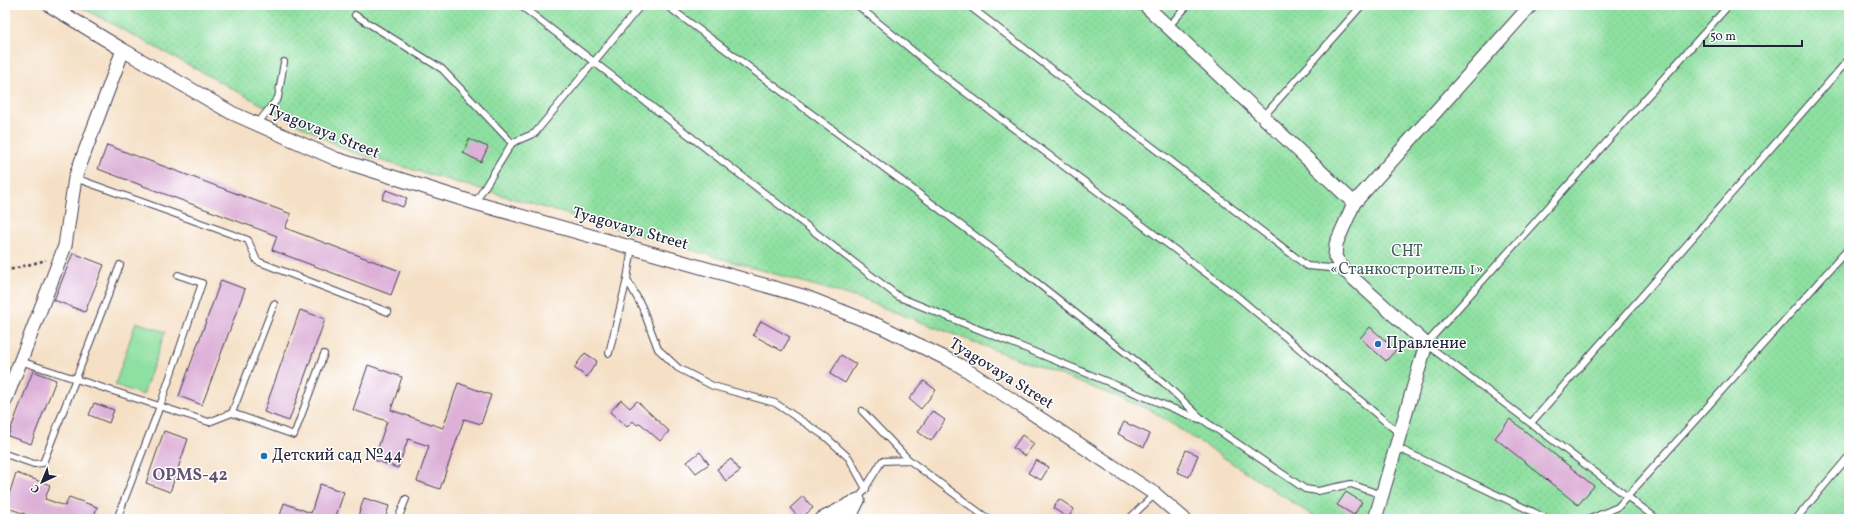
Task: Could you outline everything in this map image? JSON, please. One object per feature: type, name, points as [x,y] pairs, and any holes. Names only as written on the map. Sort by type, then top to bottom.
[{"type":"street","name":"Tyagovaya Street","points":[[49,5],[232,113],[336,159],[475,203],[806,297],[882,327],[959,364],[1155,494],[1184,519]]},
{"type":"street","points":[[1145,5],[1354,204]]},
{"type":"street","points":[[1375,519],[1426,344],[1344,270],[1335,257],[1336,244],[1354,204],[1531,5]]},
{"type":"street","points":[[5,401],[65,246],[75,178],[123,50]]},
{"type":"street","points":[[822,519],[858,500]]},
{"type":"street","points":[[849,519],[858,500]]},
{"type":"lane","points":[[520,5],[899,296],[1203,420]]},
{"type":"lane","points":[[475,203],[512,143],[535,133],[641,5]]},
{"type":"lane","points":[[666,5],[1021,270],[1164,383],[1203,420],[1305,489],[1318,491],[1351,484],[1382,495]]},
{"type":"lane","points":[[857,5],[941,74],[1238,296],[1400,434]]},
{"type":"lane","points":[[968,5],[1307,266],[1344,270]]},
{"type":"lane","points":[[1168,26],[1188,5]]},
{"type":"lane","points":[[1263,116],[1362,5]]},
{"type":"lane","points":[[1658,519],[1426,344],[1729,5]]},
{"type":"lane","points":[[355,14],[442,69],[512,143]]},
{"type":"lane","points":[[1531,423],[1849,60]]},
{"type":"lane","points":[[257,124],[278,98],[284,62]]},
{"type":"lane","points":[[75,178],[248,240],[258,261],[388,312]]},
{"type":"lane","points":[[609,353],[627,279],[632,247]]},
{"type":"lane","points":[[1590,519],[1618,507],[1849,248]]},
{"type":"lane","points":[[5,454],[34,464],[43,463],[120,265]]},
{"type":"lane","points":[[117,519],[160,406],[202,283],[178,275]]},
{"type":"lane","points":[[627,279],[642,307],[658,349],[678,368],[713,386],[775,403],[826,437],[849,458],[866,489]]},
{"type":"lane","points":[[232,413],[274,304]]},
{"type":"lane","points":[[20,361],[209,422],[232,413],[294,435],[324,354]]},
{"type":"lane","points":[[862,411],[909,460],[988,519]]},
{"type":"lane","points":[[1396,447],[1548,519]]},
{"type":"lane","points":[[1796,519],[1849,456]]},
{"type":"lane","points":[[858,500],[882,462],[909,460]]},
{"type":"lane","points":[[1129,519],[1155,494]]},
{"type":"lane","points":[[398,519],[406,499]]},
{"type":"path","points":[[5,271],[60,256]]},
{"type":"green space","name":"СНТ «Станкостроитель 1»","points":[[77,5],[1849,5],[1849,519],[1318,519],[1149,409],[858,298],[348,151]]},
{"type":"green space","points":[[136,322],[165,332],[143,395],[115,385]]},
{"type":"building","points":[[469,139],[488,147],[481,162],[463,153]]},
{"type":"building","points":[[107,145],[291,214],[285,228],[400,271],[391,295],[272,250],[277,236],[98,169]]},
{"type":"building","points":[[386,190],[407,198],[403,207],[382,199]]},
{"type":"building","points":[[73,253],[104,265],[85,312],[54,300]]},
{"type":"building","points":[[221,280],[245,289],[202,405],[179,396]]},
{"type":"building","points":[[300,310],[325,319],[289,421],[264,412]]},
{"type":"building","points":[[761,321],[790,337],[782,351],[753,335]]},
{"type":"building","name":"Правление","points":[[1370,327],[1396,350],[1386,361],[1360,338]]},
{"type":"building","points":[[585,353],[597,361],[587,377],[574,368]]},
{"type":"building","points":[[841,355],[856,364],[845,383],[830,374]]},
{"type":"building","points":[[368,365],[402,377],[391,410],[443,428],[458,383],[491,395],[481,424],[464,419],[440,489],[417,481],[429,446],[408,439],[398,468],[374,460],[387,421],[353,410]]},
{"type":"building","points":[[33,371],[56,380],[31,444],[8,436]]},
{"type":"building","points":[[924,381],[936,390],[921,409],[909,399]]},
{"type":"building","points":[[621,400],[630,408],[637,401],[669,431],[660,441],[640,423],[637,425],[633,421],[627,427],[610,412]]},
{"type":"building","points":[[94,403],[114,410],[109,423],[89,415]]},
{"type":"building","points":[[932,411],[945,420],[931,441],[918,432]]},
{"type":"building","points":[[1510,419],[1594,486],[1578,505],[1495,438]]},
{"type":"building","points":[[1124,422],[1150,434],[1144,447],[1118,434]]},
{"type":"building","points":[[164,431],[188,439],[170,492],[146,483]]},
{"type":"building","points":[[1022,435],[1034,444],[1025,456],[1013,448]]},
{"type":"building","points":[[1186,450],[1198,455],[1189,477],[1177,472]]},
{"type":"building","points":[[700,452],[709,464],[696,473],[687,462]]},
{"type":"building","points":[[731,459],[740,471],[726,481],[717,469]]},
{"type":"building","points":[[1036,460],[1049,467],[1041,480],[1028,473]]},
{"type":"building","points":[[16,473],[50,485],[45,499],[65,506],[69,497],[97,507],[93,519],[23,519],[25,514],[5,507]]},
{"type":"building","points":[[320,484],[344,492],[335,519],[279,519],[284,503],[311,513]]},
{"type":"building","points":[[1346,492],[1362,502],[1354,515],[1337,505]]},
{"type":"building","points":[[803,496],[813,508],[800,519],[790,508]]},
{"type":"building","points":[[364,498],[389,506],[385,519],[357,519]]},
{"type":"building","points":[[1059,499],[1074,509],[1068,518],[1053,508]]},
{"type":"place","name":"Правление","points":[[1378,344]]},
{"type":"place","name":"Детский сад №44","points":[[264,456]]},
{"type":"district","name":"OPMS-42","points":[[190,475]]}]
